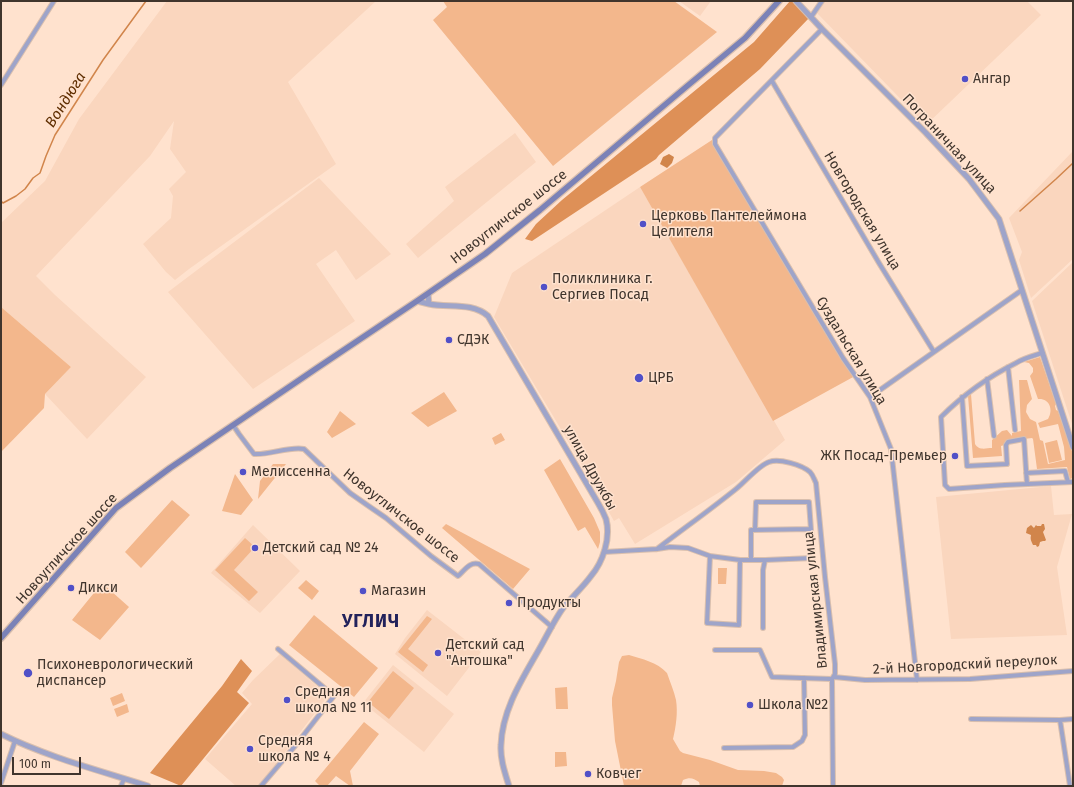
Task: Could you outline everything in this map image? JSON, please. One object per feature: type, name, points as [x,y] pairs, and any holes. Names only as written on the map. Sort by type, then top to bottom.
[{"type":"main road","name":"Новоугличское шоссе","points":[[1,638],[116,508],[155,478],[485,254],[540,210],[745,38],[779,1]]},
{"type":"street","points":[[1,85],[54,1]]},
{"type":"street","name":"Пограничная улица","points":[[796,1],[926,133],[969,179],[999,219],[1073,447]]},
{"type":"street","points":[[811,17],[822,1]]},
{"type":"street","points":[[772,81],[822,29]]},
{"type":"street","name":"Суздальская улица","points":[[772,81],[715,138],[715,144],[717,150],[843,358],[870,397],[891,449],[917,680]]},
{"type":"street","name":"Новгородская улица","points":[[772,81],[934,352]]},
{"type":"street","points":[[870,397],[1022,290]]},
{"type":"street","points":[[428,294],[429,304]]},
{"type":"street","name":"улица Дружбы","points":[[417,301],[429,304],[475,308],[488,316],[604,513],[606,520],[607,538],[604,552],[595,572],[563,609],[552,627],[516,693],[503,725],[501,755],[509,786]]},
{"type":"street","points":[[1026,473],[1066,471],[1071,482],[949,489],[945,485],[941,417],[962,397],[988,379],[1017,362],[1042,353]]},
{"type":"street","points":[[1008,367],[1015,430]]},
{"type":"street","points":[[988,379],[994,436]]},
{"type":"street","points":[[962,397],[967,466],[1007,464],[1006,445],[1008,442],[1024,440],[1027,484]]},
{"type":"street","name":"Новоугличское шоссе","points":[[233,425],[254,454],[298,448],[304,449],[350,493],[386,518],[458,576],[470,565],[476,563],[479,564],[552,627]]},
{"type":"street","name":"Владимирская улица","points":[[657,549],[737,489],[762,465],[769,461],[779,461],[802,467],[810,472],[814,477],[816,483],[835,664],[835,674],[833,678],[833,786]]},
{"type":"street","points":[[604,552],[670,547],[688,548],[710,556],[740,560],[813,558],[809,502],[756,502],[755,530]]},
{"type":"street","points":[[751,560],[751,530],[811,529]]},
{"type":"street","points":[[710,556],[707,624],[739,625],[740,560]]},
{"type":"street","points":[[763,628],[765,560]]},
{"type":"street","points":[[262,786],[334,696],[278,649]]},
{"type":"street","name":"2-й Новгородский переулок","points":[[715,650],[760,650],[772,677],[865,680],[970,679],[1073,671]]},
{"type":"street","points":[[724,748],[793,747],[802,741],[805,735],[804,678]]},
{"type":"street","points":[[970,720],[1073,719]]},
{"type":"street","points":[[1060,720],[1070,786]]},
{"type":"street","points":[[1,734],[58,758],[148,786]]},
{"type":"street","points":[[1,783],[15,741]]},
{"type":"street","points":[[121,786],[124,778]]},
{"type":"shaded area","points":[[167,1],[376,1],[288,82],[336,164],[175,280],[166,272],[143,244],[171,218],[173,196],[169,189],[186,172],[170,149],[174,121],[150,156],[36,276],[146,377],[87,439],[45,394],[71,367],[1,307],[1,223],[45,181],[79,119]]},
{"type":"shaded area","points":[[443,1],[674,1],[717,32],[553,166],[433,20],[447,7]]},
{"type":"shaded area","points":[[679,1],[711,1],[700,16]]},
{"type":"shaded area","points":[[790,1],[792,1],[809,18],[760,69],[656,159],[532,241],[525,239],[536,224],[562,200],[754,42]]},
{"type":"shaded area","points":[[824,1],[1027,1],[1041,15],[926,125],[817,13]]},
{"type":"shaded area","points":[[515,133],[536,162],[418,258],[406,244],[454,201],[445,187]]},
{"type":"shaded area","points":[[712,140],[855,376],[773,421],[640,187]]},
{"type":"shaded area","points":[[1073,151],[1073,259],[1031,298],[1019,260],[1022,252],[1009,218]]},
{"type":"shaded area","points":[[669,154],[674,157],[672,163],[667,168],[660,164],[663,157]]},
{"type":"shaded area","points":[[319,178],[391,254],[356,280],[336,250],[316,264],[355,321],[253,389],[168,292]]},
{"type":"shaded area","name":"ЦРБ","points":[[640,187],[785,440],[736,482],[635,544],[619,518],[614,521],[494,317],[512,273]]},
{"type":"shaded area","points":[[1073,262],[1073,427],[1032,301]]},
{"type":"shaded area","points":[[1,307],[71,367],[45,394],[44,408],[1,452]]},
{"type":"shaded area","points":[[1040,357],[1056,404],[1056,410],[1058,411],[1073,454],[1073,478],[1070,479],[1067,467],[1037,469],[1032,438],[1001,446],[1002,456],[973,458],[968,396],[971,394],[975,444],[978,448],[992,448],[992,440],[1002,431],[1007,430],[1012,436],[1012,433],[1021,431],[1019,380],[1027,380],[1032,399],[1027,405],[1026,412],[1030,419],[1036,422],[1040,440],[1043,441],[1048,464],[1065,460],[1064,447],[1058,424],[1040,428],[1038,423],[1048,419],[1051,412],[1048,402],[1038,399],[1030,376],[1033,372],[1033,368],[1029,363],[1024,362]]},
{"type":"shaded area","points":[[444,392],[457,411],[428,427],[411,413]]},
{"type":"shaded area","points":[[340,411],[356,424],[332,438],[327,432]]},
{"type":"shaded area","points":[[501,433],[505,440],[495,445],[492,438]]},
{"type":"shaded area","points":[[1057,440],[1062,460],[1049,463],[1045,443]]},
{"type":"shaded area","points":[[560,459],[594,518],[600,532],[598,549],[585,527],[578,531],[544,470]]},
{"type":"shaded area","points":[[273,464],[286,464],[258,499],[260,481]]},
{"type":"shaded area","points":[[235,474],[253,500],[241,515],[222,511]]},
{"type":"shaded area","points":[[1051,486],[1054,515],[1072,514],[1057,567],[1067,635],[951,639],[936,497]]},
{"type":"shaded area","points":[[172,500],[190,515],[141,568],[125,552]]},
{"type":"shaded area","points":[[446,524],[530,569],[513,589],[442,528]]},
{"type":"shaded area","points":[[1044,524],[1045,529],[1043,532],[1046,540],[1040,542],[1039,546],[1037,547],[1036,545],[1033,545],[1031,535],[1026,533],[1027,528],[1031,525],[1034,528],[1036,525],[1041,526]]},
{"type":"shaded area","name":"Детский сад № 24","points":[[253,525],[300,571],[260,613],[211,573]]},
{"type":"shaded area","points":[[245,538],[255,547],[234,570],[258,592],[249,601],[215,570]]},
{"type":"shaded area","points":[[718,568],[727,568],[726,584],[718,584]]},
{"type":"shaded area","points":[[306,580],[319,591],[312,600],[298,588]]},
{"type":"shaded area","points":[[102,583],[129,607],[100,640],[72,620]]},
{"type":"shaded area","name":"Детский сад \"Антошка\"","points":[[427,610],[481,652],[447,696],[395,654],[405,638]]},
{"type":"shaded area","points":[[314,615],[378,668],[354,697],[289,645]]},
{"type":"shaded area","points":[[427,616],[432,619],[408,649],[428,665],[423,672],[398,652]]},
{"type":"shaded area","points":[[280,654],[328,696],[274,767],[257,786],[236,786],[205,759],[252,704],[242,693]]},
{"type":"shaded area","points":[[629,655],[659,666],[667,673],[677,705],[673,739],[680,751],[738,770],[776,773],[784,780],[782,786],[700,786],[699,782],[690,778],[683,780],[681,786],[624,786],[615,741],[612,698],[619,662],[622,656]]},
{"type":"shaded area","points":[[241,659],[252,671],[237,692],[249,703],[181,786],[150,773],[222,686]]},
{"type":"shaded area","points":[[393,665],[454,714],[424,752],[363,703]]},
{"type":"shaded area","points":[[393,671],[414,688],[389,719],[368,702]]},
{"type":"shaded area","points":[[567,687],[568,709],[556,709],[555,688]]},
{"type":"shaded area","points":[[122,693],[125,701],[113,706],[110,698]]},
{"type":"shaded area","points":[[127,704],[129,712],[117,717],[114,709]]},
{"type":"shaded area","points":[[364,722],[379,734],[350,771],[353,786],[350,786],[336,776],[327,786],[320,786],[315,781]]},
{"type":"shaded area","points":[[555,752],[566,752],[567,766],[555,767]]},
{"type":"waterway","name":"Вондюга","points":[[1,201],[3,203],[16,196],[25,189],[33,178],[40,173],[55,135],[103,60],[146,1]]},
{"type":"waterway","points":[[1020,211],[1073,163]]},
{"type":"place","name":"Ангар","points":[[965,79]]},
{"type":"place","name":"Церковь Пантелеймона Целителя","points":[[643,224]]},
{"type":"place","name":"Поликлиника г. Сергиев Посад","points":[[544,287]]},
{"type":"place","name":"СДЭК","points":[[449,340]]},
{"type":"place","name":"ЦРБ","points":[[639,378]]},
{"type":"place","name":"ЖК Посад-Премьер","points":[[955,456]]},
{"type":"place","name":"Мелиссенна","points":[[243,472]]},
{"type":"place","name":"Детский сад № 24","points":[[255,548]]},
{"type":"place","name":"Дикси","points":[[71,588]]},
{"type":"place","name":"Магазин","points":[[363,591]]},
{"type":"place","name":"Продукты","points":[[509,603]]},
{"type":"place","name":"Детский сад \"Антошка\"","points":[[438,653]]},
{"type":"place","name":"Психоневрологический диспансер","points":[[28,673]]},
{"type":"place","name":"Средняя школа № 11","points":[[287,700]]},
{"type":"place","name":"Школа №2","points":[[750,705]]},
{"type":"place","name":"Средняя школа № 4","points":[[250,749]]},
{"type":"place","name":"Ковчег","points":[[588,774]]},
{"type":"district","name":"УГЛИЧ","points":[[371,622]]}]
